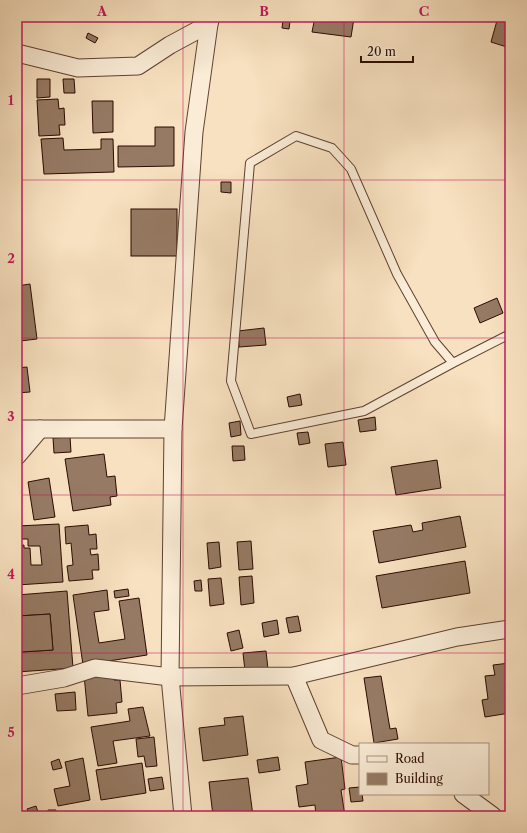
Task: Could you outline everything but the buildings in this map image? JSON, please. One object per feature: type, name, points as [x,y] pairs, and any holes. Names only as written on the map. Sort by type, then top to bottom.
[{"type":"street","points":[[17,53],[78,68],[138,66],[210,20]]},
{"type":"street","points":[[183,816],[170,677],[173,429],[194,132],[210,20]]},
{"type":"street","points":[[17,429],[173,429]]},
{"type":"street","points":[[17,456],[40,429]]},
{"type":"street","points":[[17,686],[64,678],[95,668],[170,677],[294,676],[457,637],[510,629]]},
{"type":"street","points":[[294,676],[321,740],[352,755],[359,755]]},
{"type":"street","points":[[464,795],[493,816]]},
{"type":"lane","points":[[453,363],[435,342],[397,274],[351,169],[332,148],[296,136],[250,163],[231,380],[251,434],[364,411],[510,334]]}]
